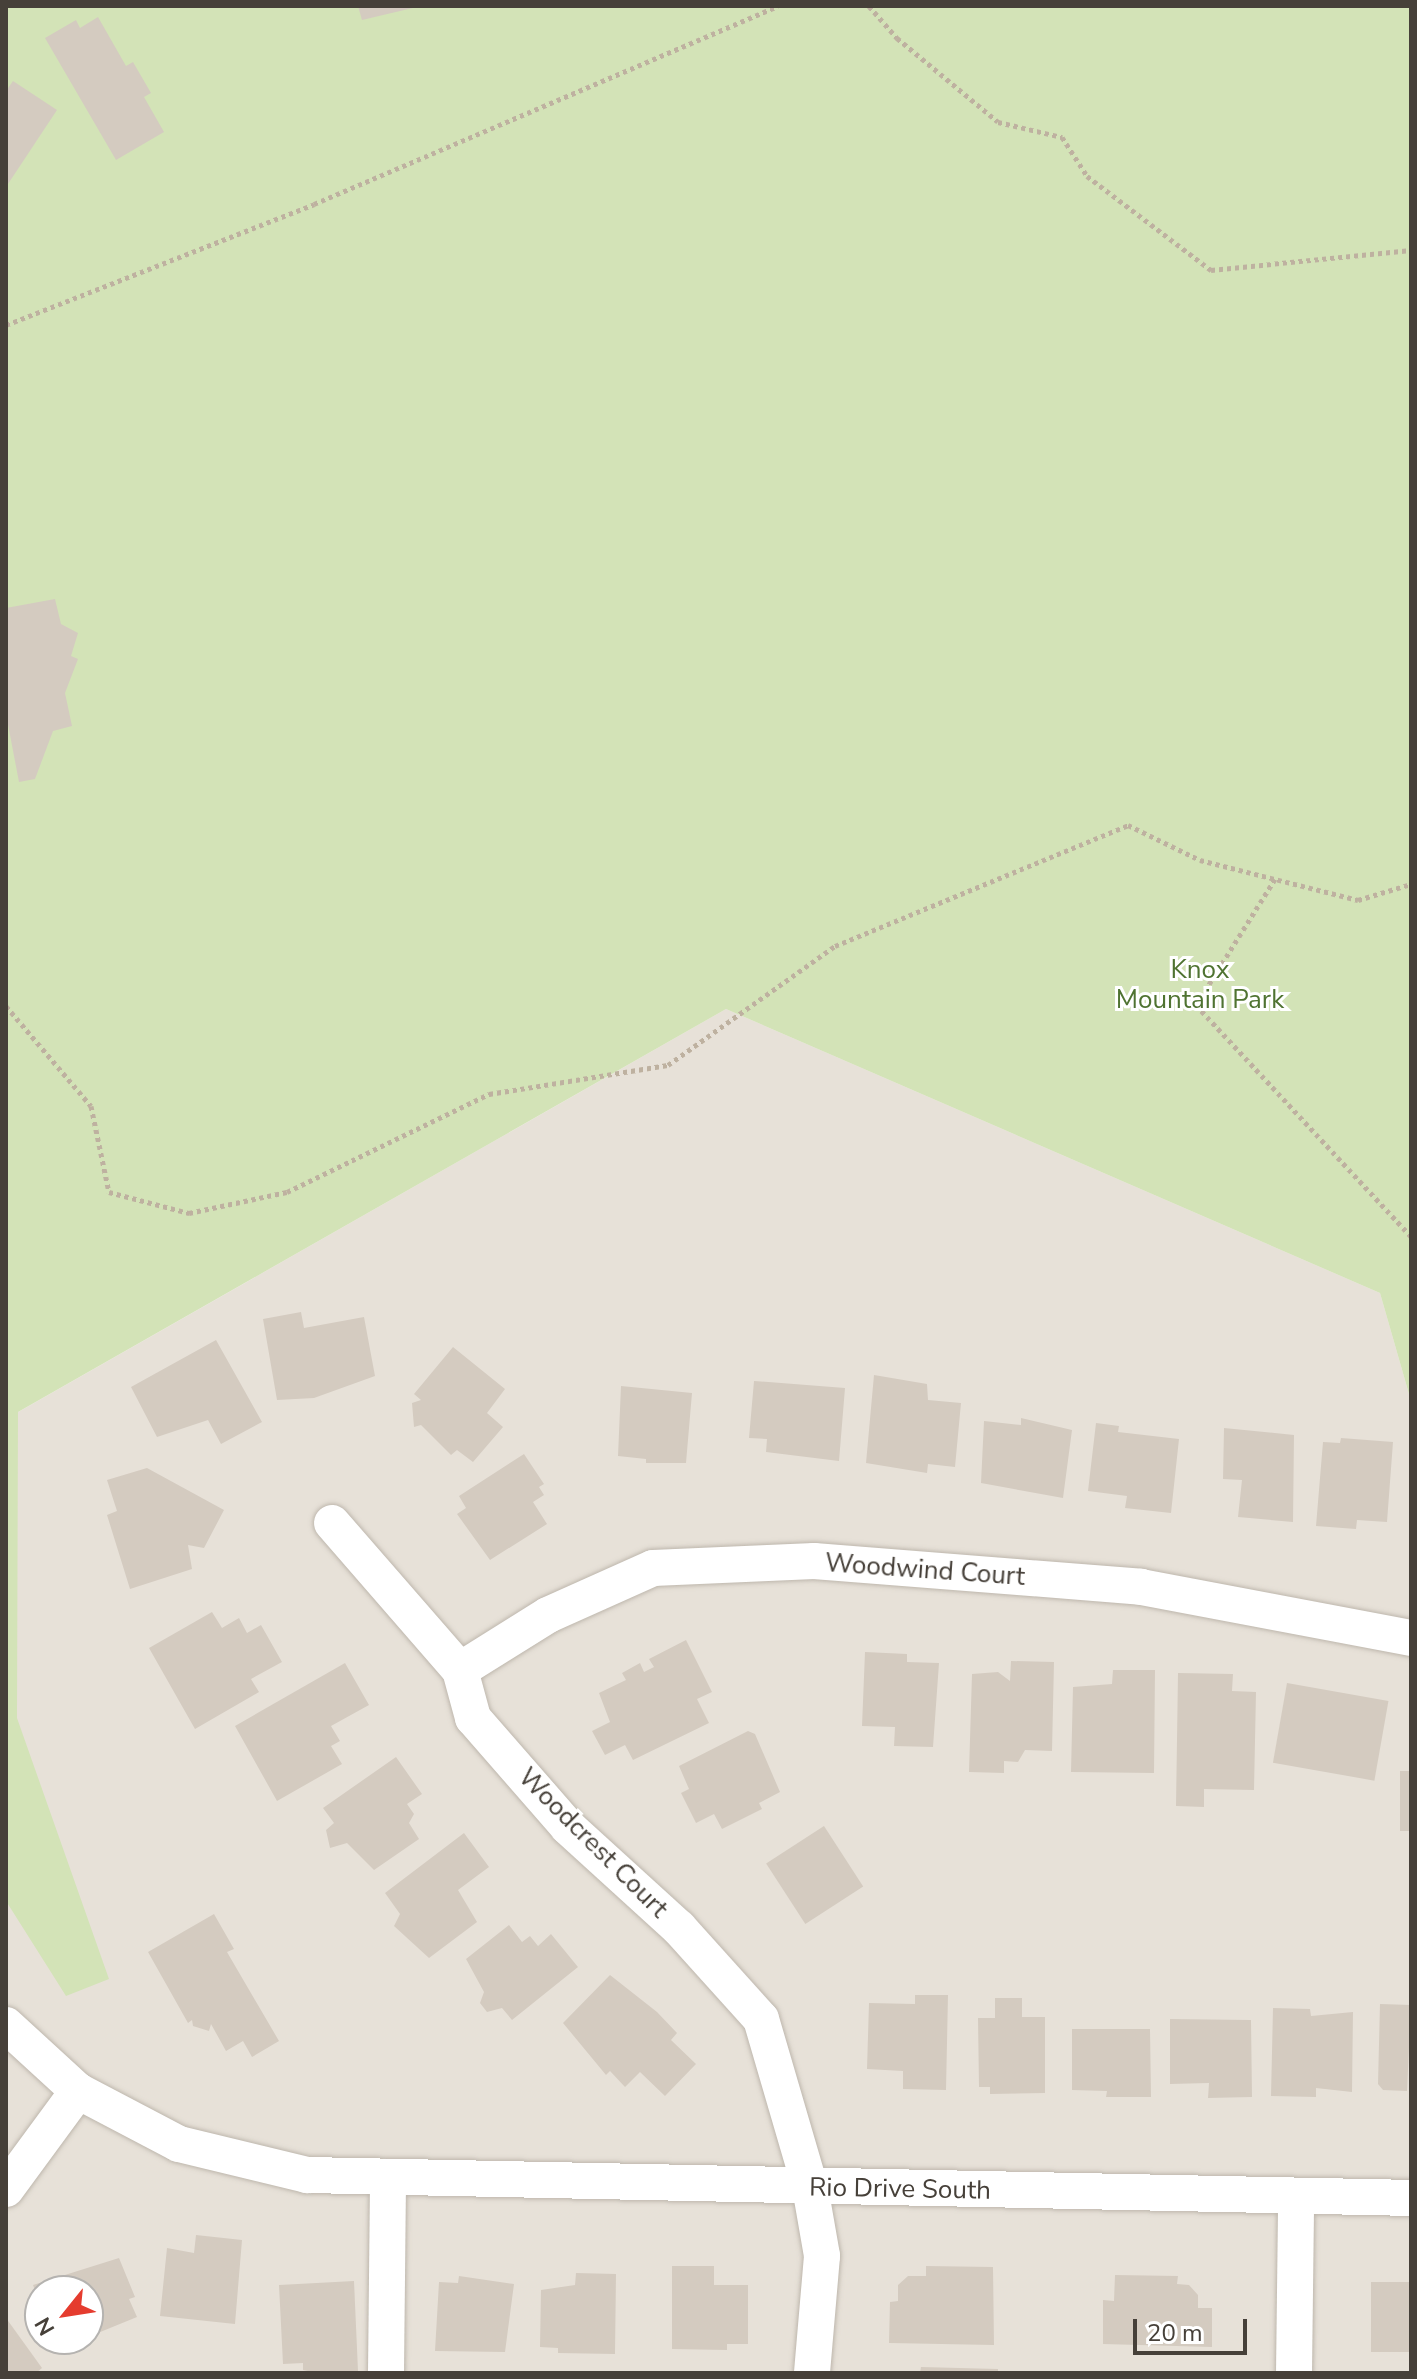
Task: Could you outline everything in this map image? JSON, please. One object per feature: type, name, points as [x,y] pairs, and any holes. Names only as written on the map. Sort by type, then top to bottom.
[{"type":"street","name":"Woodcrest Court","points":[[332,1523],[460,1670],[473,1718],[568,1827],[679,1928],[761,2019],[810,2187],[822,2256],[812,2373]]},
{"type":"street","name":"Woodwind Court","points":[[460,1670],[548,1615],[653,1568],[814,1561],[1141,1587],[1411,1638]]},
{"type":"street","name":"Rio Drive South","points":[[6,2025],[78,2091],[179,2144],[307,2175],[1411,2198]]},
{"type":"street","points":[[6,2189],[78,2091]]},
{"type":"street","points":[[386,2373],[388,2177]]},
{"type":"street","points":[[1294,2373],[1296,2197]]},
{"type":"path","points":[[6,325],[314,204],[778,6]]},
{"type":"path","points":[[869,6],[897,38],[998,122],[1062,137],[1087,176],[1211,270],[1411,250]]},
{"type":"path","points":[[6,1006],[91,1106],[109,1192],[189,1213],[287,1192],[489,1094],[668,1065],[835,946],[1128,825],[1200,860],[1358,900],[1411,884]]},
{"type":"path","points":[[1275,879],[1196,1005],[1411,1236]]},
{"type":"shaded area","points":[[726,1009],[1380,1293],[1411,1401],[1411,2373],[6,2373],[6,1419]]},
{"type":"green space","name":"Knox Mountain Park","points":[[6,6],[1411,6],[1411,1401],[1380,1293],[726,1009],[18,1412],[17,1718],[109,1979],[66,1996],[6,1901]]},
{"type":"building","points":[[358,6],[417,6],[417,7],[362,20]]},
{"type":"building","points":[[98,17],[126,66],[133,62],[151,93],[144,97],[164,132],[116,160],[45,38],[76,20],[80,28]]},
{"type":"building","points":[[13,81],[57,110],[6,187],[6,91]]},
{"type":"building","points":[[55,599],[61,624],[78,633],[71,656],[78,659],[65,693],[72,726],[53,731],[35,779],[19,782],[6,714],[6,608]]},
{"type":"building","points":[[301,1312],[304,1328],[364,1317],[375,1376],[314,1398],[277,1400],[263,1319]]},
{"type":"building","points":[[216,1340],[262,1422],[221,1444],[208,1420],[157,1437],[131,1387]]},
{"type":"building","points":[[453,1347],[505,1389],[487,1413],[503,1427],[473,1462],[457,1450],[451,1455],[421,1425],[414,1427],[412,1403],[421,1400],[414,1394]]},
{"type":"building","points":[[874,1375],[927,1384],[928,1400],[961,1403],[955,1467],[928,1464],[927,1473],[866,1463]]},
{"type":"building","points":[[754,1381],[845,1388],[839,1461],[766,1452],[767,1439],[749,1438]]},
{"type":"building","points":[[621,1386],[692,1393],[686,1463],[646,1463],[646,1459],[618,1456]]},
{"type":"building","points":[[1021,1418],[1072,1430],[1063,1498],[981,1483],[984,1421],[1021,1425]]},
{"type":"building","points":[[1096,1423],[1119,1426],[1118,1432],[1179,1439],[1171,1513],[1125,1508],[1127,1496],[1088,1491]]},
{"type":"building","points":[[1224,1428],[1294,1435],[1293,1522],[1238,1517],[1242,1480],[1223,1479]]},
{"type":"building","points":[[1341,1438],[1393,1442],[1387,1522],[1357,1520],[1356,1529],[1316,1526],[1323,1442],[1340,1443]]},
{"type":"building","points":[[524,1454],[544,1484],[539,1487],[544,1495],[533,1502],[547,1524],[490,1560],[457,1514],[466,1508],[459,1496]]},
{"type":"building","points":[[147,1468],[224,1510],[204,1548],[188,1545],[192,1569],[130,1589],[107,1515],[117,1511],[107,1480]]},
{"type":"building","points":[[212,1612],[222,1628],[239,1618],[247,1633],[261,1625],[282,1662],[251,1679],[259,1692],[195,1729],[149,1648]]},
{"type":"building","points":[[686,1640],[712,1692],[697,1699],[709,1723],[633,1760],[625,1745],[605,1755],[592,1731],[610,1722],[599,1693],[626,1680],[622,1673],[640,1663],[644,1672],[654,1667],[649,1659]]},
{"type":"building","points":[[865,1652],[907,1654],[907,1662],[939,1663],[933,1747],[894,1746],[895,1727],[862,1726]]},
{"type":"building","points":[[1011,1661],[1054,1662],[1052,1751],[1025,1750],[1018,1762],[1004,1761],[1004,1773],[969,1772],[972,1674],[998,1672],[1010,1681]]},
{"type":"building","points":[[345,1663],[369,1705],[331,1726],[340,1741],[331,1746],[342,1764],[277,1801],[235,1726]]},
{"type":"building","points":[[1113,1670],[1155,1670],[1154,1773],[1071,1772],[1073,1687],[1112,1684]]},
{"type":"building","points":[[1178,1673],[1233,1674],[1232,1691],[1256,1692],[1254,1790],[1204,1789],[1204,1807],[1176,1806]]},
{"type":"building","points":[[1287,1683],[1388,1701],[1374,1781],[1273,1763]]},
{"type":"building","points":[[748,1731],[755,1734],[780,1792],[759,1803],[762,1809],[722,1829],[714,1814],[696,1823],[681,1793],[689,1789],[679,1766]]},
{"type":"building","points":[[396,1757],[422,1794],[407,1804],[414,1814],[409,1823],[419,1839],[374,1870],[347,1843],[330,1848],[326,1830],[334,1823],[323,1808]]},
{"type":"building","points":[[1400,1771],[1411,1771],[1411,1831],[1400,1831]]},
{"type":"building","points":[[824,1826],[863,1886],[805,1924],[766,1864]]},
{"type":"building","points":[[464,1833],[489,1867],[458,1890],[477,1922],[429,1958],[394,1926],[400,1914],[385,1893]]},
{"type":"building","points":[[214,1914],[234,1949],[227,1952],[279,2041],[252,2057],[243,2041],[226,2051],[211,2024],[209,2031],[193,2026],[192,2020],[188,2023],[148,1952]]},
{"type":"building","points":[[509,1925],[522,1942],[530,1936],[538,1946],[551,1934],[578,1967],[512,2020],[502,2008],[487,2012],[480,2003],[484,1992],[466,1959]]},
{"type":"building","points":[[610,1975],[657,2012],[677,2033],[671,2040],[696,2064],[665,2096],[640,2072],[625,2087],[610,2071],[606,2075],[563,2023]]},
{"type":"building","points":[[915,1995],[948,1995],[946,2090],[903,2089],[903,2071],[867,2069],[869,2003],[915,2004]]},
{"type":"building","points":[[995,1998],[1022,1998],[1022,2017],[1045,2017],[1045,2093],[990,2094],[990,2087],[979,2087],[978,2018],[995,2018]]},
{"type":"building","points":[[1380,2004],[1411,2005],[1407,2091],[1383,2090],[1378,2084]]},
{"type":"building","points":[[1273,2008],[1310,2009],[1311,2016],[1353,2012],[1352,2092],[1316,2088],[1316,2097],[1271,2096]]},
{"type":"building","points":[[1170,2019],[1251,2020],[1252,2097],[1208,2098],[1209,2083],[1170,2084]]},
{"type":"building","points":[[1072,2029],[1150,2029],[1151,2097],[1106,2097],[1107,2091],[1072,2090]]},
{"type":"building","points":[[196,2235],[242,2240],[235,2324],[160,2316],[167,2248],[194,2253]]},
{"type":"building","points":[[119,2258],[135,2297],[129,2299],[137,2317],[104,2330],[104,2275],[65,2275]]},
{"type":"building","points":[[672,2266],[714,2266],[714,2285],[748,2285],[748,2344],[727,2344],[727,2350],[672,2349]]},
{"type":"building","points":[[926,2266],[993,2267],[994,2345],[889,2343],[890,2302],[898,2301],[898,2285],[908,2276],[926,2276]]},
{"type":"building","points":[[576,2273],[616,2274],[615,2354],[558,2353],[558,2348],[540,2347],[541,2290],[575,2285]]},
{"type":"building","points":[[1115,2275],[1178,2276],[1177,2284],[1189,2285],[1198,2295],[1198,2308],[1212,2308],[1212,2347],[1103,2344],[1103,2300],[1114,2301]]},
{"type":"building","points":[[459,2276],[514,2284],[505,2352],[435,2351],[439,2282],[458,2283]]},
{"type":"building","points":[[354,2281],[358,2371],[317,2373],[303,2370],[303,2363],[283,2364],[279,2285]]},
{"type":"building","points":[[1371,2282],[1411,2282],[1411,2352],[1371,2352]]},
{"type":"building","points":[[6,2318],[24,2343],[24,2355],[33,2355],[42,2368],[36,2373],[6,2373]]},
{"type":"building","points":[[921,2367],[998,2369],[998,2373],[920,2373]]}]
